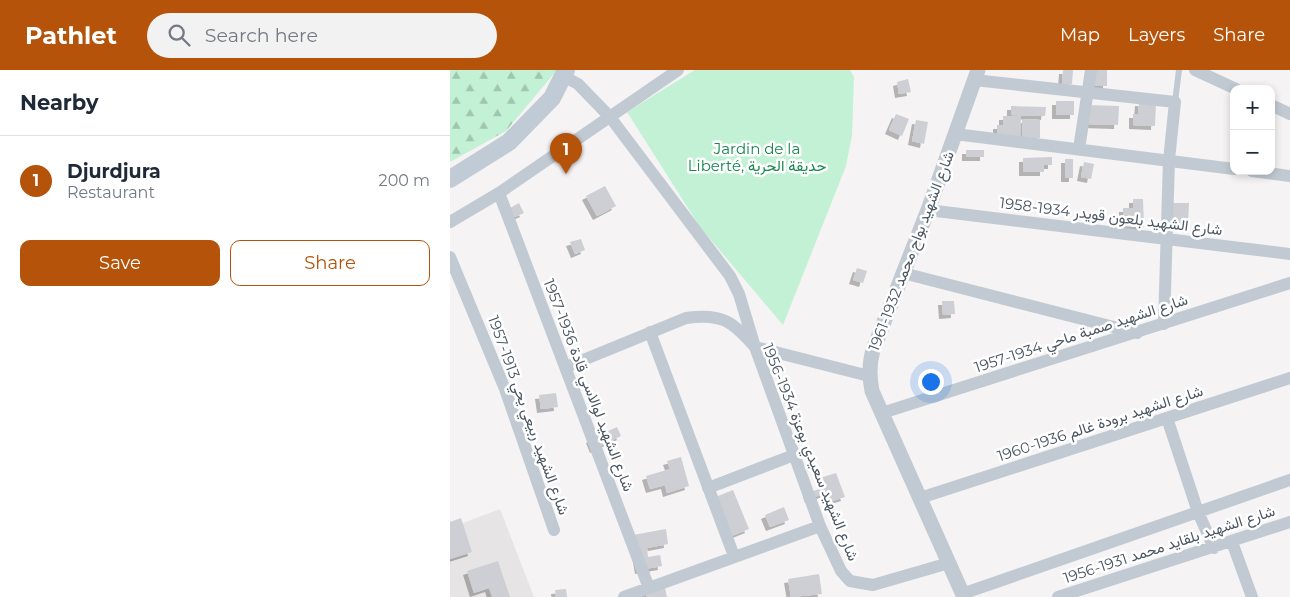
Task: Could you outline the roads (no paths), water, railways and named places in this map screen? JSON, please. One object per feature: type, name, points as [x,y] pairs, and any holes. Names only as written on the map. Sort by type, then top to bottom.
[{"type":"main road","points":[[450,179],[509,142],[552,98],[565,73]]},
{"type":"street","points":[[450,222],[499,193],[678,70]]},
{"type":"street","points":[[1078,149],[1090,70]]},
{"type":"street","points":[[1195,70],[1210,74],[1230,86]]},
{"type":"street","points":[[565,73],[610,117],[730,276],[739,294],[755,348],[869,376]]},
{"type":"street","points":[[976,75],[1087,93],[1175,102],[1169,160],[1164,324]]},
{"type":"street","name":"شارع الشهيد بواح محمد 1932-1961","points":[[963,595],[872,390],[869,376],[873,350],[928,210],[976,75]]},
{"type":"street","points":[[1275,107],[1290,114]]},
{"type":"street","points":[[955,134],[1230,168]]},
{"type":"street","points":[[1275,174],[1290,176]]},
{"type":"street","name":"شارع الشهيد لوالاسي قادة 1936-1957","points":[[499,193],[648,588]]},
{"type":"street","name":"شارع الشهيد بلعون قويدر 1934-1958","points":[[928,210],[1290,254]]},
{"type":"street","name":"شارع الشهيد ربيعي يحي 1913-1957","points":[[450,257],[505,389],[554,530]]},
{"type":"street","points":[[903,273],[1137,333]]},
{"type":"street","name":"شارع الشهيد صمبة ماحي 1934-1957","points":[[882,413],[1290,283]]},
{"type":"street","name":"شارع الشهيد سعيدي بوعزة 1934-1956","points":[[566,367],[686,318],[706,315],[723,320],[738,329],[755,348],[820,526],[840,572],[850,581],[873,585],[949,563]]},
{"type":"street","points":[[650,332],[734,556]]},
{"type":"street","name":"شارع الشهيد برودة غالم 1936-1960","points":[[920,498],[1290,378]]},
{"type":"street","points":[[1167,418],[1198,512],[1214,548]]},
{"type":"street","points":[[708,488],[794,455]]},
{"type":"street","points":[[963,595],[1290,480]]},
{"type":"street","name":"شارع الشهيد بلقايد محمد 1931-1956","points":[[1058,597],[1290,522]]},
{"type":"street","points":[[624,597],[820,526]]},
{"type":"street","points":[[1232,542],[1252,597]]},
{"type":"lane","points":[[1175,102],[1179,70]]},
{"type":"place","name":"Djurdjura","points":[[566,174]]},
{"type":"park label","name":"Jardin de la Liberté, حديقة الحرية","points":[[757,156]]}]
